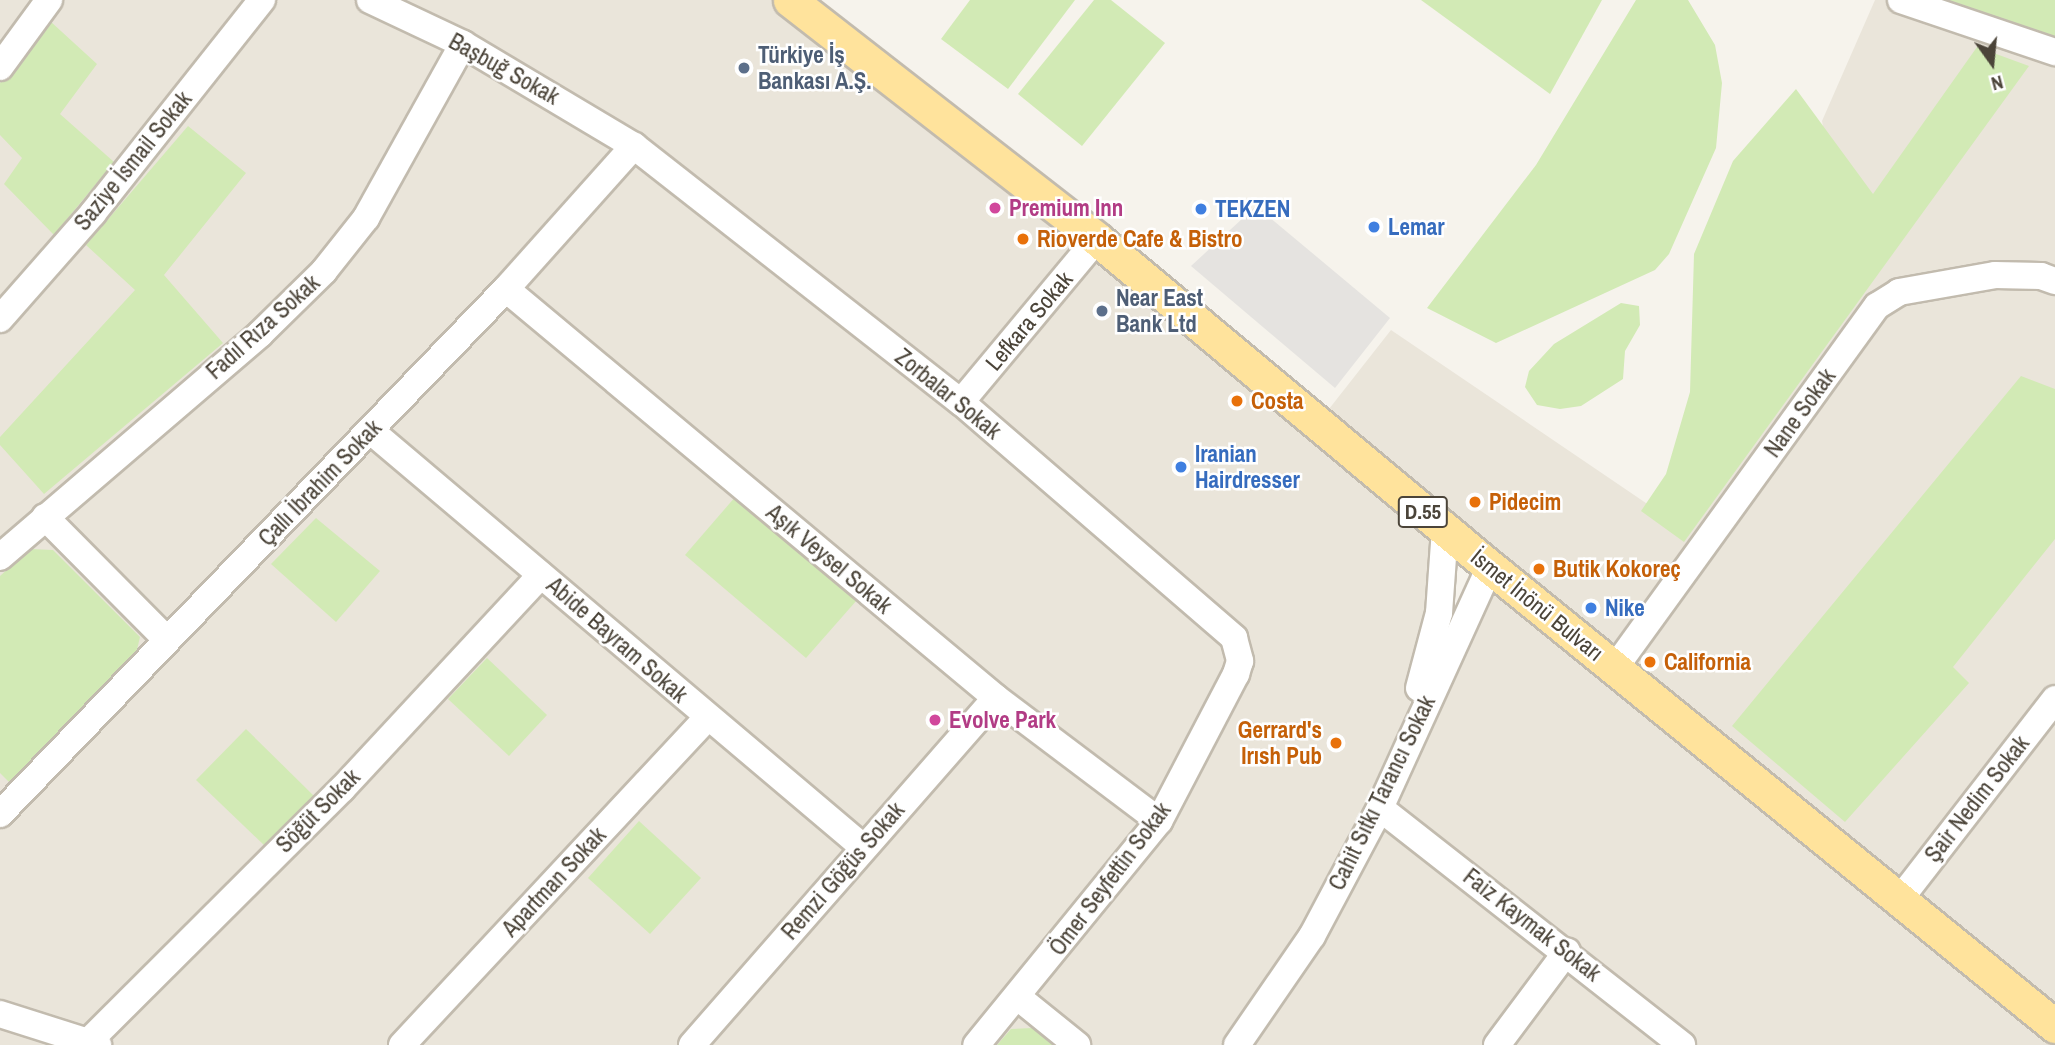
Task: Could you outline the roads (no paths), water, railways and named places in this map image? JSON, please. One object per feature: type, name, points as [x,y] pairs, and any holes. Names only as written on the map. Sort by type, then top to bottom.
[{"type":"main road","name":"İsmet İnönü Bulvarı","points":[[790,0],[1097,239],[1614,669],[1900,899],[2050,1012]]},
{"type":"street","points":[[4,56],[49,0]]},
{"type":"street","name":"Saziye İsmail Sokak","points":[[0,319],[98,207],[262,0]]},
{"type":"street","name":"Başbuğ Sokak","points":[[370,0],[463,44],[634,146]]},
{"type":"street","points":[[1901,0],[2055,52]]},
{"type":"street","name":"Fadıl Rıza Sokak","points":[[0,557],[260,334],[324,271],[366,218],[463,44]]},
{"type":"street","name":"Çallı İbrahim Sokak","points":[[0,814],[506,289],[634,146]]},
{"type":"street","name":"Zorbalar Sokak","points":[[634,146],[961,402],[1216,620],[1234,638],[1240,661]]},
{"type":"street","name":"Lefkara Sokak","points":[[961,402],[1097,239]]},
{"type":"street","name":"Nane Sokak","points":[[1614,669],[1877,306],[1899,292],[1995,275],[2041,276],[2055,281]]},
{"type":"street","name":"Aşık Veysel Sokak","points":[[506,289],[996,698],[1159,821]]},
{"type":"street","name":"Abide Bayram Sokak","points":[[371,431],[863,847]]},
{"type":"street","points":[[45,517],[167,640]]},
{"type":"street","name":"Cahit Sıtkı Tarancı Sokak","points":[[1401,754],[1439,613],[1445,530]]},
{"type":"street","name":"Cahit Sıtkı Tarancı Sokak","points":[[1237,1045],[1312,936],[1380,808],[1401,754],[1490,567]]},
{"type":"street","name":"Söğüt Sokak","points":[[94,1043],[342,789],[541,575]]},
{"type":"street","name":"Ömer Seyfettin Sokak","points":[[976,1045],[1019,998],[1159,821],[1240,661]]},
{"type":"street","name":"Remzi Göğüs Sokak","points":[[692,1045],[996,698]]},
{"type":"street","name":"Şair Nedim Sokak","points":[[1900,899],[2055,699]]},
{"type":"street","name":"Apartman Sokak","points":[[401,1045],[708,718]]},
{"type":"street","name":"Faiz Kaymak Sokak","points":[[1380,808],[1567,951],[1682,1045]]},
{"type":"street","points":[[1497,1045],[1567,951]]},
{"type":"street","points":[[1019,998],[1077,1045]]},
{"type":"street","points":[[0,1014],[94,1043]]},
{"type":"place","name":"Türkiye İş Bankası A.Ş.","points":[[744,68]]},
{"type":"place","name":"Premium Inn","points":[[995,208]]},
{"type":"place","name":"TEKZEN","points":[[1201,209]]},
{"type":"place","name":"Lemar","points":[[1374,227]]},
{"type":"place","name":"Rioverde Cafe & Bistro","points":[[1023,239]]},
{"type":"place","name":"Near East Bank Ltd","points":[[1102,311]]},
{"type":"place","name":"Costa","points":[[1237,401]]},
{"type":"place","name":"Iranian Hairdresser","points":[[1181,467]]},
{"type":"place","name":"Pidecim","points":[[1475,502]]},
{"type":"place","name":"Butik Kokoreç","points":[[1539,569]]},
{"type":"place","name":"Nike","points":[[1591,608]]},
{"type":"place","name":"California","points":[[1650,662]]},
{"type":"place","name":"Evolve Park","points":[[935,720]]},
{"type":"place","name":"Gerrard's Irısh Pub","points":[[1336,743]]}]
